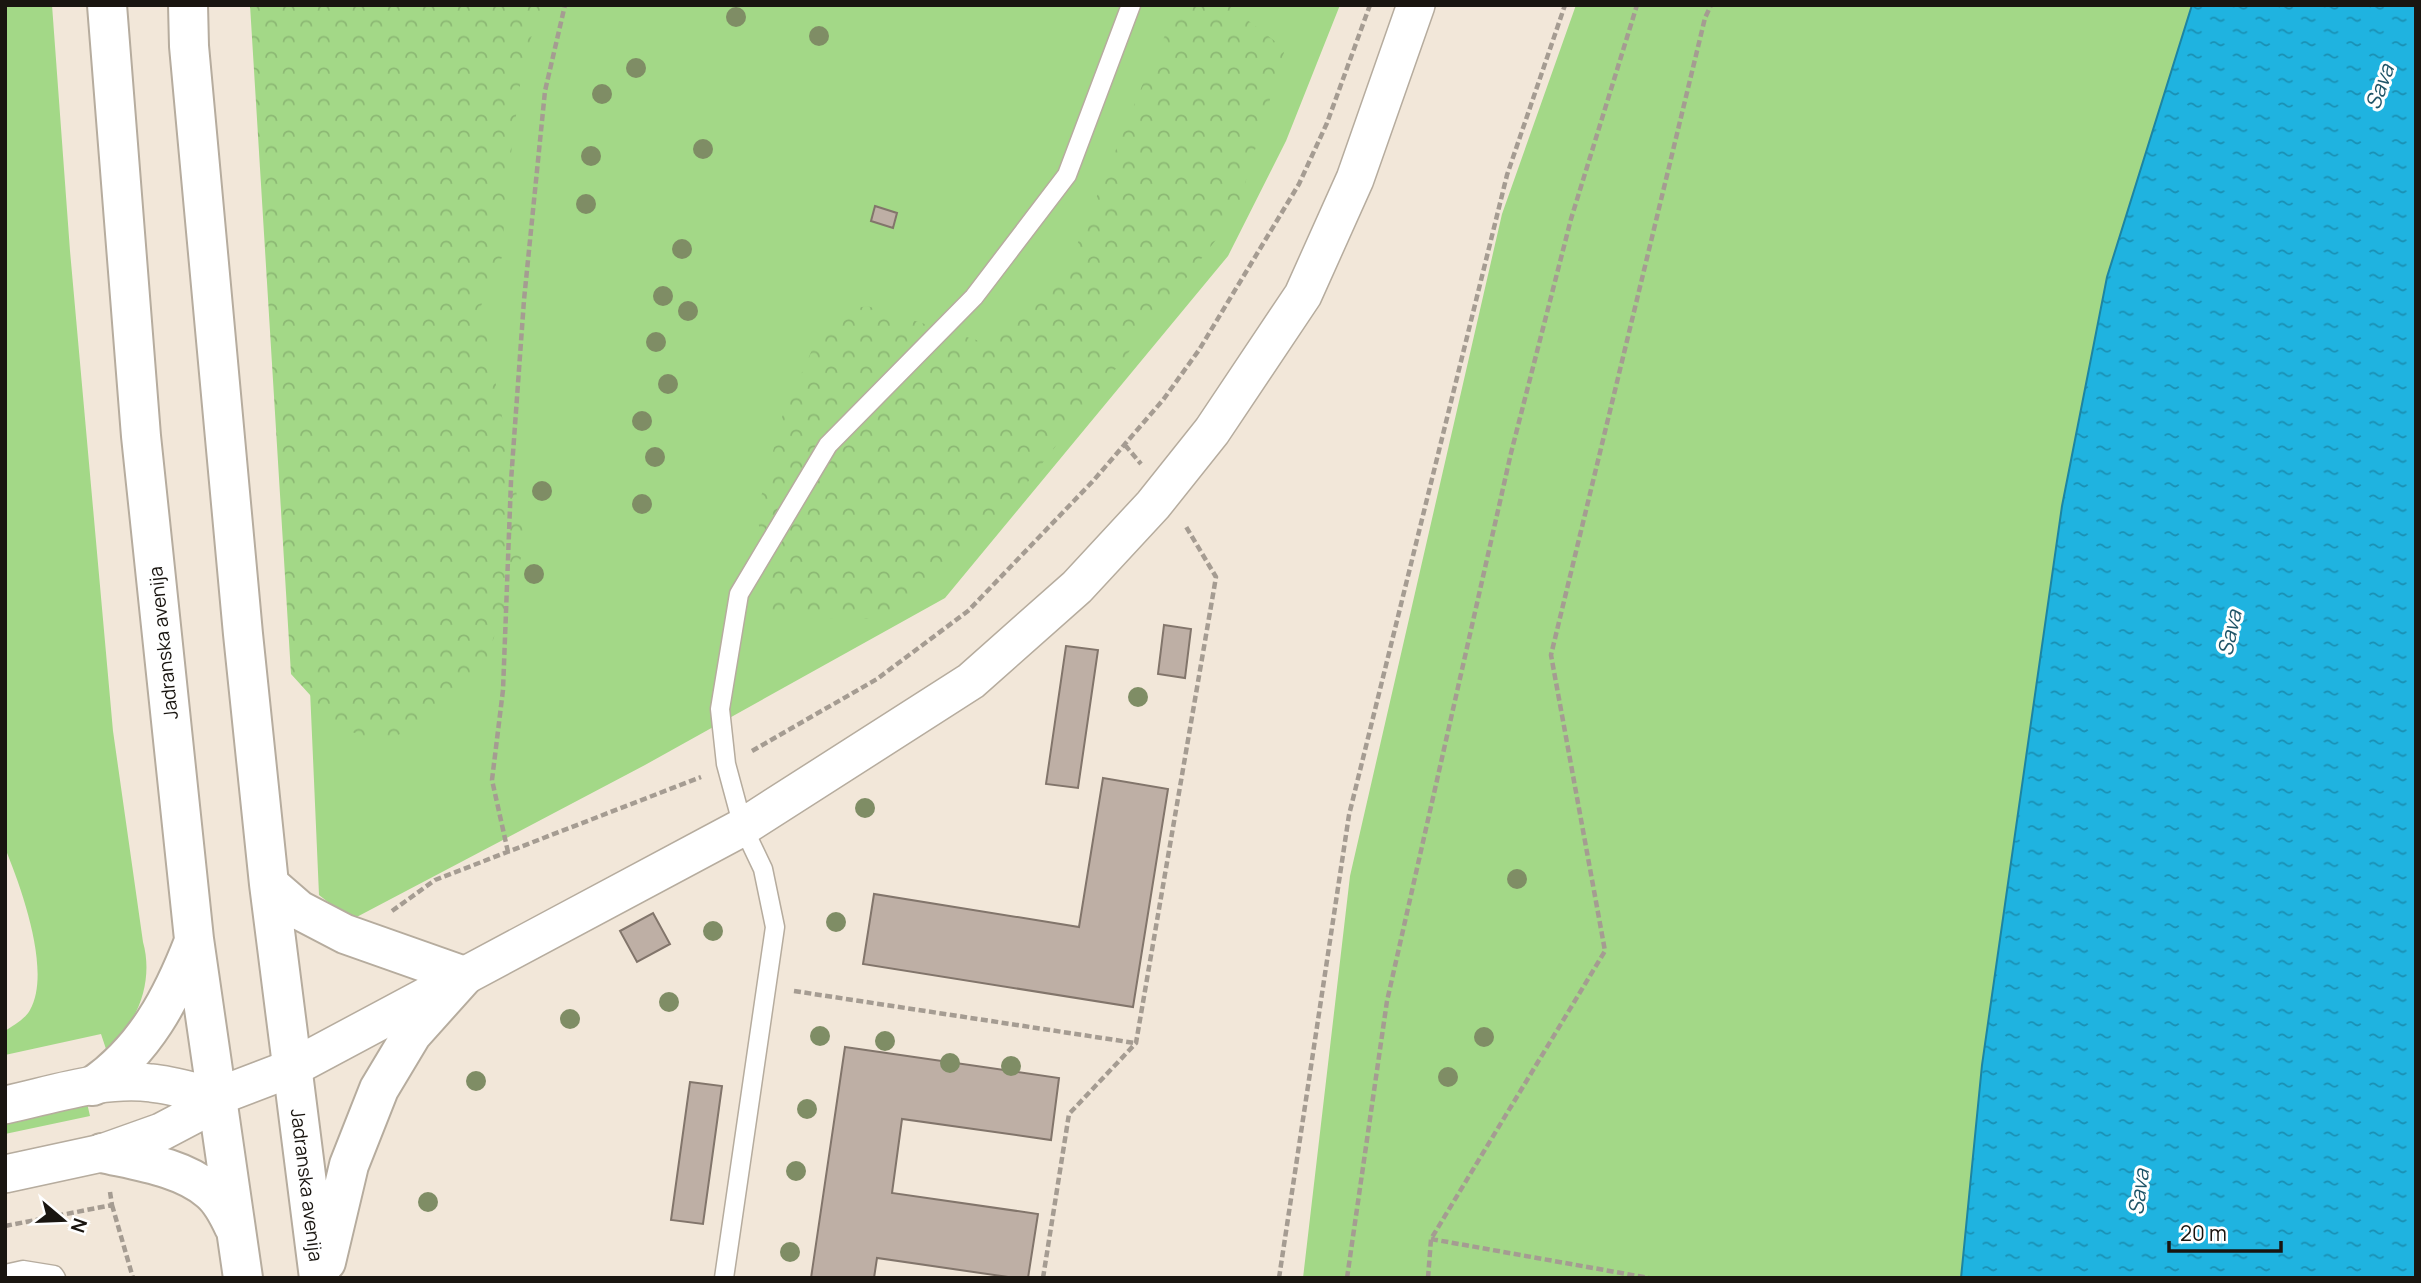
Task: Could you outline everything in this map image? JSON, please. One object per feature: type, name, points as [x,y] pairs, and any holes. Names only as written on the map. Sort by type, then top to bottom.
[{"type":"main road","name":"Jadranska avenija","points":[[107,5],[141,436],[194,939],[243,1278]]},
{"type":"main road","name":"Jadranska avenija","points":[[188,5],[189,47],[243,634],[269,884],[321,1278]]},
{"type":"main road","points":[[269,884],[299,909],[359,939],[464,976],[412,1034],[379,1089],[349,1165],[321,1278]]},
{"type":"main road","points":[[93,1086],[114,1072],[152,1026],[177,984],[194,939]]},
{"type":"main road","points":[[102,1153],[148,1164],[196,1182],[211,1192],[236,1230]]},
{"type":"street","points":[[5,1174],[102,1153],[181,1123],[216,1097],[292,1068],[743,827],[971,681],[1077,587],[1164,491],[1212,431],[1303,295],[1354,179],[1416,5]]},
{"type":"street","points":[[5,1105],[123,1082],[150,1083],[216,1097]]},
{"type":"lane","points":[[724,1278],[775,927],[762,869],[743,827],[726,764],[720,709],[739,594],[828,445],[974,297],[1067,175],[1131,5]]},
{"type":"lane","points":[[5,1274],[23,1270],[54,1275],[56,1278]]},
{"type":"path","points":[[508,852],[492,780],[503,690],[511,481],[524,300],[545,91],[565,5]]},
{"type":"path","points":[[744,757],[877,679],[968,611],[1093,481],[1163,400],[1199,350],[1299,184],[1327,123],[1370,5]]},
{"type":"path","points":[[1279,1278],[1349,815],[1507,175],[1565,5]]},
{"type":"path","points":[[1347,1278],[1387,1001],[1511,453],[1571,219],[1637,5]]},
{"type":"path","points":[[1428,1278],[1431,1239],[1605,951],[1551,655],[1710,5]]},
{"type":"path","points":[[1042,1278],[1069,1114],[1136,1044],[1216,576],[1164,491]]},
{"type":"path","points":[[359,939],[389,913],[435,880],[699,778]]},
{"type":"path","points":[[766,987],[1136,1044]]},
{"type":"path","points":[[112,1205],[133,1278]]},
{"type":"path","points":[[1431,1239],[1649,1278]]},
{"type":"green space","points":[[5,5],[52,5],[70,251],[113,731],[146,972],[145,987],[135,1015],[127,1028],[106,1049],[101,1034],[5,1055],[5,1031],[30,1010],[36,993],[38,974],[26,906],[5,848]]},
{"type":"green space","points":[[250,5],[541,7],[523,63],[506,191],[502,257],[481,306],[526,543],[481,675],[432,720],[382,742],[340,728],[291,674]]},
{"type":"green space","points":[[280,5],[1340,5],[1286,141],[1228,256],[945,598],[645,765],[351,920],[319,895]]},
{"type":"green space","points":[[1183,5],[1228,5],[1285,49],[1236,214],[982,541],[879,619],[772,617],[757,512],[782,417],[828,314],[867,306],[986,343],[1068,267],[1157,49]]},
{"type":"green space","points":[[1576,5],[2192,5],[2108,277],[2062,506],[1982,1065],[1961,1278],[1303,1278],[1350,876],[1502,214]]},
{"type":"green space","points":[[87,1103],[90,1116],[5,1134],[5,1121]]},
{"type":"water","name":"Sava","points":[[2192,5],[2416,5],[2416,1278],[1961,1278],[1982,1065],[2062,506],[2107,277]]},
{"type":"building","points":[[875,206],[897,213],[893,228],[871,221]]},
{"type":"building","points":[[1164,625],[1191,629],[1185,678],[1158,674]]},
{"type":"building","points":[[1066,646],[1098,650],[1078,788],[1046,784]]},
{"type":"building","points":[[1103,778],[1168,789],[1133,1007],[863,964],[874,894],[1079,927]]},
{"type":"building","points":[[653,913],[670,944],[637,962],[620,931]]},
{"type":"building","points":[[845,1047],[1059,1078],[1051,1140],[902,1119],[892,1193],[1038,1214],[1028,1278],[877,1258],[874,1278],[811,1278]]},
{"type":"building","points":[[690,1082],[722,1086],[703,1224],[671,1220]]}]
